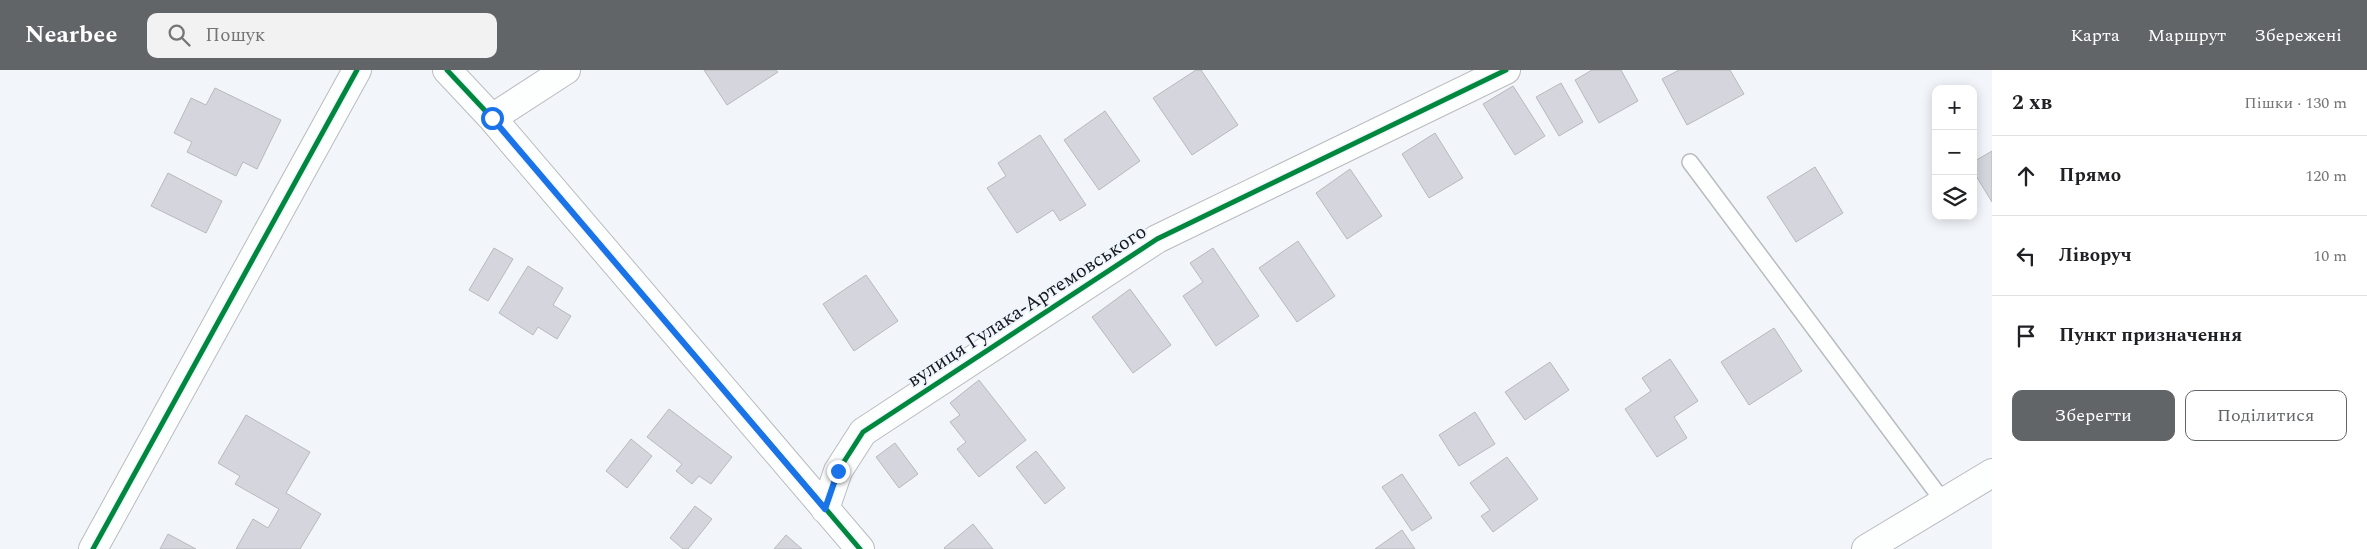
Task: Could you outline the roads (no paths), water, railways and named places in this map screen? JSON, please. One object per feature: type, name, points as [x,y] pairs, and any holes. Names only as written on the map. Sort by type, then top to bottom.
[{"type":"street","points":[[93,549],[357,70]]},
{"type":"street","points":[[447,70],[492,118],[860,549]]},
{"type":"street","points":[[492,118],[566,70]]},
{"type":"street","name":"вулиця Гулака-Артемовського","points":[[825,509],[838,471],[863,432],[1157,239],[1506,70]]},
{"type":"street","points":[[1866,549],[1992,473]]},
{"type":"lane","points":[[1690,162],[1943,501]]}]
